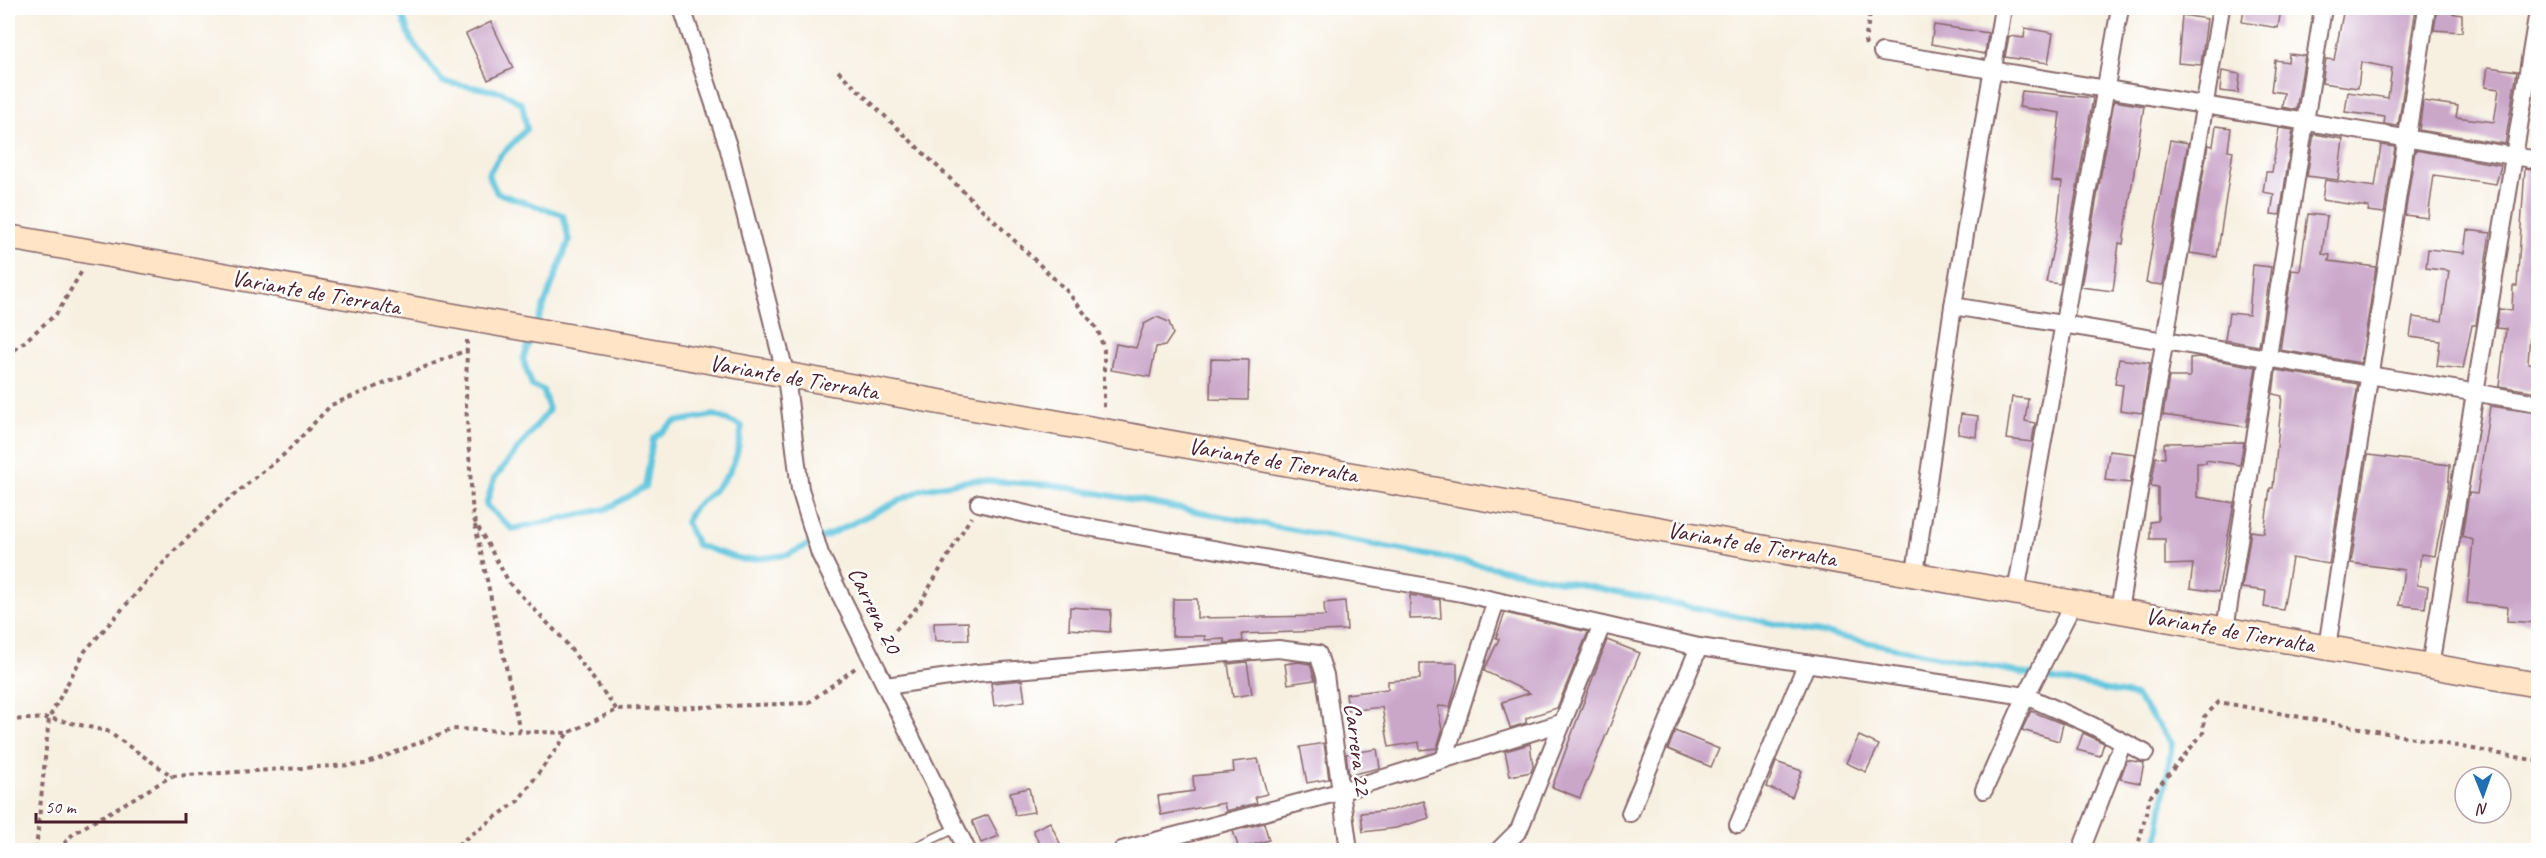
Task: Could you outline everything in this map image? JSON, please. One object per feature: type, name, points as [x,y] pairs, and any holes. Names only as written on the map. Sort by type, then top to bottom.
[{"type":"main road","name":"Variante de Tierralta","points":[[8,237],[2538,685]]},
{"type":"street","name":"Carrera 20","points":[[682,8],[728,146],[786,376],[800,489],[820,554],[967,850]]},
{"type":"street","points":[[1915,573],[1953,306],[2003,8]]},
{"type":"street","points":[[2016,592],[2120,8]]},
{"type":"street","points":[[2119,610],[2221,8]]},
{"type":"street","points":[[2225,629],[2323,8]]},
{"type":"street","points":[[2326,647],[2427,8]]},
{"type":"street","points":[[2430,666],[2538,11]]},
{"type":"street","points":[[1882,52],[2538,160]]},
{"type":"street","points":[[1953,306],[2538,403]]},
{"type":"street","points":[[979,503],[1065,523],[1496,601],[1699,647],[2026,696],[2145,753]]},
{"type":"street","points":[[1444,759],[1496,601]]},
{"type":"street","points":[[1984,790],[2026,696],[2074,602]]},
{"type":"street","points":[[1499,850],[1519,830],[1602,626]]},
{"type":"street","points":[[1630,813],[1699,647]]},
{"type":"street","name":"Carrera 22","points":[[886,686],[977,674],[1278,649],[1318,654],[1325,675],[1339,792],[1349,850]]},
{"type":"street","points":[[1738,825],[1807,663]]},
{"type":"street","points":[[1122,850],[1339,792],[1561,723]]},
{"type":"street","points":[[2081,850],[2123,741]]},
{"type":"lane","points":[[909,850],[956,828]]},
{"type":"path","points":[[1871,8],[1865,42],[1869,50],[1882,52]]},
{"type":"path","points":[[838,71],[1066,290],[1098,330],[1104,350],[1106,384],[1101,430]]},
{"type":"path","points":[[8,356],[57,313],[93,252]]},
{"type":"path","points":[[468,319],[466,404],[473,518],[520,731]]},
{"type":"path","points":[[36,850],[49,718],[85,651],[173,552],[223,504],[287,452],[331,405],[467,350]]},
{"type":"path","points":[[58,850],[74,832],[172,776],[366,764],[453,729],[568,733],[617,710],[808,703],[871,656],[919,605],[979,503]]},
{"type":"path","points":[[473,518],[510,584],[563,639],[617,710]]},
{"type":"path","points":[[2137,850],[2150,797],[2203,732],[2204,717],[2219,702],[2538,760]]},
{"type":"path","points":[[8,720],[49,718],[108,731],[172,776]]},
{"type":"path","points":[[450,850],[518,801],[568,733]]},
{"type":"building","points":[[2244,8],[2281,9],[2278,28],[2242,22]]},
{"type":"building","points":[[2344,8],[2416,8],[2398,126],[2384,124],[2385,117],[2345,112],[2348,92],[2388,98],[2392,68],[2361,62],[2358,88],[2322,83],[2326,59],[2334,60]]},
{"type":"building","points":[[2437,11],[2462,15],[2462,32],[2434,30]]},
{"type":"building","points":[[2182,15],[2207,19],[2201,65],[2178,63]]},
{"type":"building","points":[[491,22],[513,68],[488,80],[466,34]]},
{"type":"building","points":[[1934,25],[1988,33],[1985,54],[1931,44]]},
{"type":"building","points":[[2025,28],[2053,33],[2048,63],[2005,57],[2009,36],[2024,38]]},
{"type":"building","points":[[2289,54],[2305,56],[2296,110],[2282,107],[2284,93],[2271,91],[2275,60],[2288,62]]},
{"type":"building","points":[[2488,67],[2517,71],[2505,144],[2419,130],[2423,101],[2458,106],[2456,117],[2494,122],[2499,89],[2485,87]]},
{"type":"building","points":[[2222,71],[2240,74],[2238,93],[2220,91]]},
{"type":"building","points":[[2022,91],[2093,98],[2060,284],[2046,282],[2056,235],[2062,182],[2052,181],[2060,113],[2019,107]]},
{"type":"building","points":[[2114,101],[2144,106],[2123,244],[2119,243],[2113,291],[2081,287]]},
{"type":"building","points":[[2216,126],[2231,128],[2228,150],[2233,151],[2217,257],[2190,253],[2208,145],[2213,146]]},
{"type":"building","points":[[2279,128],[2293,130],[2280,215],[2271,214],[2274,194],[2263,192],[2266,172],[2272,172]]},
{"type":"building","points":[[2314,134],[2343,139],[2338,180],[2307,176]]},
{"type":"building","points":[[2170,140],[2188,143],[2163,285],[2146,283]]},
{"type":"building","points":[[2381,145],[2395,147],[2384,213],[2368,211],[2369,207],[2322,200],[2325,180],[2375,187]]},
{"type":"building","points":[[2415,150],[2501,165],[2496,184],[2434,175],[2428,218],[2405,215]]},
{"type":"building","points":[[2525,168],[2538,170],[2538,285],[2536,284],[2532,307],[2528,363],[2538,364],[2538,392],[2499,386],[2506,329],[2496,328],[2499,309],[2512,310],[2513,286],[2517,286]]},
{"type":"building","points":[[2308,214],[2327,216],[2322,254],[2330,255],[2329,261],[2376,267],[2361,363],[2280,350],[2292,270],[2300,271]]},
{"type":"building","points":[[2467,230],[2490,233],[2476,325],[2472,325],[2463,369],[2437,366],[2440,341],[2410,337],[2413,317],[2442,321],[2449,271],[2426,268],[2428,249],[2464,253]]},
{"type":"building","points":[[2253,265],[2271,267],[2259,346],[2225,340],[2229,313],[2249,315]]},
{"type":"building","points":[[1157,317],[1169,322],[1173,334],[1165,346],[1156,347],[1150,377],[1111,370],[1116,344],[1136,348],[1144,324]]},
{"type":"building","points":[[2199,357],[2256,367],[2246,427],[2163,415],[2169,377],[2190,377],[2190,358]]},
{"type":"building","points":[[1211,359],[1249,360],[1248,400],[1210,399]]},
{"type":"building","points":[[2119,359],[2150,363],[2142,413],[2120,410],[2123,385],[2115,384]]},
{"type":"building","points":[[2276,370],[2358,384],[2329,564],[2292,558],[2283,610],[2264,607],[2266,591],[2242,588],[2251,531],[2264,533],[2270,488],[2273,488],[2282,396],[2273,394]]},
{"type":"building","points":[[2012,397],[2028,399],[2025,421],[2035,423],[2032,442],[2006,439]]},
{"type":"building","points":[[2490,406],[2538,413],[2538,623],[2507,621],[2508,607],[2467,603],[2473,540],[2462,536],[2469,493],[2477,494]]},
{"type":"building","points":[[1961,414],[1978,416],[1976,437],[1958,434]]},
{"type":"building","points":[[2244,442],[2240,465],[2206,460],[2206,463],[2197,463],[2197,497],[2234,503],[2218,592],[2190,588],[2193,564],[2165,565],[2165,539],[2150,539],[2150,522],[2158,521],[2158,487],[2151,486],[2156,457],[2165,458],[2164,443]]},
{"type":"building","points":[[2109,451],[2135,454],[2130,483],[2105,480]]},
{"type":"building","points":[[2368,455],[2450,465],[2448,490],[2435,556],[2421,554],[2417,585],[2428,587],[2425,608],[2399,605],[2404,570],[2351,563]]},
{"type":"building","points":[[1410,595],[1440,600],[1441,618],[1410,619]]},
{"type":"building","points":[[1173,599],[1197,599],[1197,618],[1325,616],[1324,603],[1345,601],[1347,630],[1242,634],[1243,641],[1225,643],[1224,639],[1205,640],[1205,636],[1172,636]]},
{"type":"building","points":[[1070,607],[1111,610],[1110,632],[1069,629]]},
{"type":"building","points":[[1505,613],[1588,632],[1557,708],[1526,718],[1526,723],[1510,728],[1502,702],[1530,693],[1484,671],[1499,639],[1496,638]]},
{"type":"building","points":[[968,622],[969,640],[935,641],[934,623]]},
{"type":"building","points":[[1607,640],[1640,653],[1580,798],[1552,787]]},
{"type":"building","points":[[1247,662],[1252,694],[1233,697],[1228,664]]},
{"type":"building","points":[[1298,662],[1310,664],[1315,680],[1288,684],[1285,664]]},
{"type":"building","points":[[1420,663],[1457,663],[1457,681],[1450,707],[1438,706],[1442,731],[1437,748],[1420,750],[1419,742],[1389,747],[1382,707],[1348,711],[1346,694],[1388,689],[1388,681],[1420,679]]},
{"type":"building","points":[[1022,680],[1025,701],[994,706],[991,683]]},
{"type":"building","points":[[2031,711],[2063,724],[2059,741],[2022,730]]},
{"type":"building","points":[[1675,731],[1719,749],[1711,767],[1668,749]]},
{"type":"building","points":[[2083,733],[2104,743],[2100,756],[2077,750]]},
{"type":"building","points":[[1859,736],[1879,745],[1866,772],[1846,763]]},
{"type":"building","points":[[1324,743],[1329,779],[1307,783],[1300,747]]},
{"type":"building","points":[[1530,744],[1533,766],[1531,772],[1510,776],[1505,751]]},
{"type":"building","points":[[1377,749],[1380,768],[1349,775],[1346,754]]},
{"type":"building","points":[[1258,759],[1267,794],[1255,797],[1257,803],[1226,811],[1224,803],[1161,815],[1158,796],[1194,791],[1193,776],[1234,772],[1233,762]]},
{"type":"building","points":[[2127,760],[2144,763],[2140,783],[2120,779]]},
{"type":"building","points":[[1776,762],[1802,771],[1792,797],[1767,787]]},
{"type":"building","points":[[1029,788],[1034,812],[1015,815],[1010,792]]},
{"type":"building","points":[[1424,801],[1429,818],[1396,828],[1363,832],[1361,813],[1392,810]]},
{"type":"building","points":[[988,815],[999,836],[981,843],[972,821]]},
{"type":"building","points":[[1050,822],[1063,850],[1042,850],[1033,830]]},
{"type":"building","points":[[1264,823],[1269,840],[1239,849],[1233,831]]},
{"type":"waterway","points":[[400,8],[411,40],[443,82],[502,92],[522,104],[527,129],[500,156],[488,174],[497,193],[563,215],[569,241],[536,326]]},
{"type":"waterway","points":[[532,335],[523,359],[532,386],[543,390],[549,410],[494,479],[486,505],[512,529],[606,509],[645,487],[653,439],[674,422],[715,415],[742,426],[737,452],[723,480],[696,506],[686,522],[697,545],[743,560],[787,555],[923,489],[972,480],[1054,485],[1466,562],[2136,696],[2172,743],[2156,850]]}]
